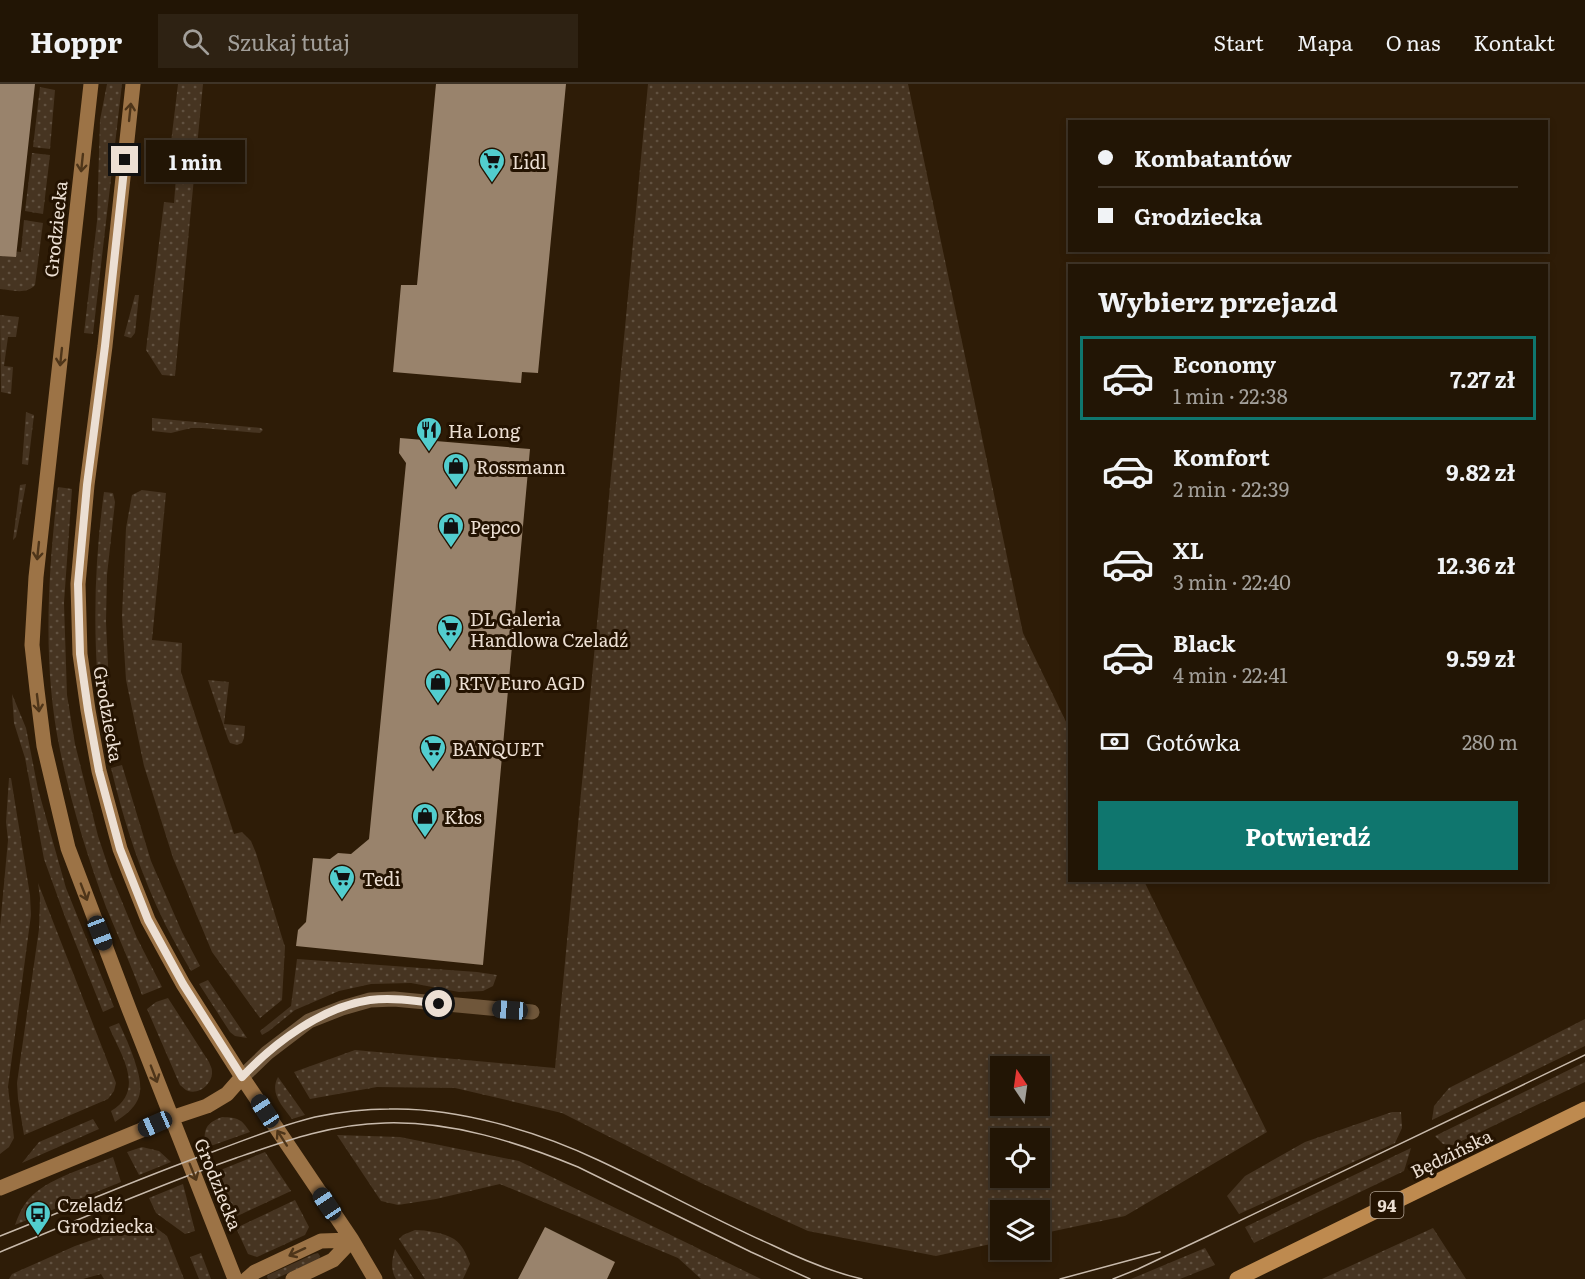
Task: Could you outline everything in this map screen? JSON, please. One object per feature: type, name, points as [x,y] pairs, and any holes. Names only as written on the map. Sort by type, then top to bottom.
[{"type":"main road","name":"Będzińska","points":[[1237,1279],[1585,1109]]},
{"type":"street","name":"Grodziecka","points":[[91,84],[38,553],[32,645],[44,746],[68,848],[235,1279]]},
{"type":"street","name":"Grodziecka","points":[[133,84],[105,346],[87,485],[78,584],[80,654],[99,771],[124,859],[148,920],[183,984],[242,1077],[352,1240],[375,1279]]},
{"type":"street","points":[[0,1188],[171,1118],[207,1106],[227,1094],[267,1053],[309,1021],[342,1008],[370,1000],[394,999],[532,1012]]},
{"type":"street","points":[[248,1279],[255,1272],[321,1241],[352,1240]]},
{"type":"street","points":[[293,1279],[333,1260],[352,1240]]},
{"type":"shaded area","points":[[107,84],[122,84],[93,334],[84,333],[97,221],[100,120]]},
{"type":"shaded area","points":[[178,84],[203,84],[175,376],[162,375],[146,350],[164,202],[174,203],[176,177],[167,176]]},
{"type":"shaded area","points":[[648,84],[908,84],[1023,633],[1068,726],[1068,882],[1144,882],[1267,1132],[1125,1216],[1050,1232],[1050,1200],[990,1200],[990,1244],[936,1256],[808,1231],[701,1183],[562,1113],[455,1088],[377,1087],[310,1099],[294,1072],[355,1050],[555,1068]]},
{"type":"shaded area","points":[[40,87],[55,90],[50,149],[33,147]]},
{"type":"shaded area","points":[[32,153],[50,155],[43,214],[25,211]]},
{"type":"shaded area","points":[[24,220],[43,223],[35,285],[23,291],[0,289],[0,250],[21,252]]},
{"type":"shaded area","points":[[135,295],[139,295],[135,333],[131,338],[124,336]]},
{"type":"shaded area","points":[[0,315],[19,317],[16,337],[8,337],[4,366],[13,367],[11,394],[1,392]]},
{"type":"shaded area","points":[[26,412],[34,415],[28,465],[22,464]]},
{"type":"shaded area","points":[[152,418],[263,430],[260,433],[202,428],[171,433],[152,431]]},
{"type":"shaded area","points":[[26,484],[16,537],[13,540],[20,485]]},
{"type":"shaded area","points":[[58,487],[72,489],[64,603],[67,695],[75,744],[98,836],[111,875],[137,938],[162,987],[142,995],[106,907],[86,849],[64,770],[54,718],[48,618]]},
{"type":"shaded area","points":[[142,490],[166,493],[152,640],[182,643],[181,672],[234,834],[242,832],[251,841],[285,947],[282,1000],[260,1018],[212,952],[173,858],[144,766],[126,680],[122,616],[126,528],[132,495]]},
{"type":"shaded area","points":[[104,492],[113,493],[115,502],[107,575],[106,622],[109,686],[98,686],[96,589]]},
{"type":"shaded area","points":[[208,680],[229,682],[224,724],[245,726],[242,743],[237,745],[230,743]]},
{"type":"shaded area","points":[[12,694],[26,728],[38,789],[66,888],[114,1007],[103,1012],[44,859],[25,758],[14,723]]},
{"type":"shaded area","points":[[122,765],[151,861],[182,932],[200,966],[191,971],[157,907],[134,848],[111,768]]},
{"type":"shaded area","points":[[9,778],[11,778],[30,895],[31,915],[8,1087],[14,1138],[9,1147],[0,1154],[0,927],[8,840],[6,822]]},
{"type":"shaded area","points":[[38,883],[116,1083],[108,1099],[24,1135],[17,1083],[39,929]]},
{"type":"shaded area","points":[[297,959],[497,975],[493,986],[483,991],[459,992],[411,983],[371,984],[339,991],[295,1010],[262,1035],[260,1031],[291,1006]]},
{"type":"shaded area","points":[[208,980],[247,1038],[235,1036],[230,1032],[199,984]]},
{"type":"shaded area","points":[[168,998],[212,1069],[208,1084],[201,1090],[188,1091],[180,1085],[147,1009],[156,1002]]},
{"type":"shaded area","points":[[1585,1019],[1585,1046],[1432,1120],[1434,1106],[1449,1088]]},
{"type":"shaded area","points":[[119,1023],[135,1062],[140,1090],[139,1097],[131,1110],[115,1122],[111,1111],[121,1103],[127,1093],[129,1083],[124,1060],[109,1027]]},
{"type":"shaded area","points":[[1585,1062],[1585,1082],[1453,1145],[1443,1144],[1435,1136]]},
{"type":"shaded area","points":[[278,1077],[305,1115],[292,1119],[281,1104],[275,1089]]},
{"type":"shaded area","points":[[1392,1112],[1401,1112],[1402,1128],[1395,1143],[1239,1214],[1227,1196],[1245,1176],[1305,1142]]},
{"type":"shaded area","points":[[222,1117],[239,1120],[250,1132],[205,1148],[206,1128]]},
{"type":"shaded area","points":[[93,1119],[99,1129],[22,1163],[39,1142]]},
{"type":"shaded area","points":[[337,1135],[400,1137],[519,1161],[761,1279],[701,1279],[678,1258],[500,1184],[398,1205],[381,1201]]},
{"type":"shaded area","points":[[142,1147],[159,1151],[171,1162],[139,1175],[127,1152]]},
{"type":"shaded area","points":[[1411,1148],[1404,1171],[1254,1243],[1245,1227]]},
{"type":"shaded area","points":[[265,1152],[291,1191],[231,1219],[213,1173]]},
{"type":"shaded area","points":[[113,1157],[121,1182],[15,1225],[20,1212],[36,1192],[68,1174]]},
{"type":"shaded area","points":[[183,1184],[195,1231],[185,1234],[156,1213],[149,1198]]},
{"type":"shaded area","points":[[295,1200],[309,1227],[305,1235],[257,1257],[248,1254],[236,1228]]},
{"type":"shaded area","points":[[132,1226],[155,1227],[167,1236],[184,1279],[104,1279],[101,1274],[83,1279],[9,1279],[12,1274],[75,1246]]},
{"type":"shaded area","points":[[1433,1228],[1466,1279],[1322,1279]]},
{"type":"shaded area","points":[[415,1230],[446,1235],[459,1244],[470,1264],[463,1279],[425,1279],[399,1239]]},
{"type":"shaded area","points":[[1205,1248],[1215,1265],[1180,1279],[1131,1279]]},
{"type":"shaded area","points":[[395,1249],[414,1279],[396,1279],[392,1264]]},
{"type":"shaded area","points":[[201,1253],[211,1279],[199,1279],[190,1257]]},
{"type":"shaded area","points":[[318,1253],[319,1259],[275,1279],[267,1277],[268,1275]]},
{"type":"building","points":[[0,84],[35,84],[16,257],[0,256]]},
{"type":"building","name":"Lidl","points":[[436,84],[566,84],[538,373],[522,372],[521,383],[393,372],[401,285],[417,285]]},
{"type":"building","name":"DL Galeria Handlowa Czeladź","points":[[400,438],[530,449],[483,965],[296,946],[298,930],[306,922],[313,858],[330,859],[338,853],[351,854],[369,839],[406,463],[399,453]]},
{"type":"building","points":[[545,1227],[615,1262],[607,1279],[518,1279]]},
{"type":"tram line","points":[[1113,1279],[1208,1236],[1585,1055]]},
{"type":"tram line","points":[[0,1236],[161,1171],[290,1124],[352,1111],[415,1109],[496,1123],[574,1149],[794,1255],[828,1269],[862,1279]]},
{"type":"tram line","points":[[0,1252],[176,1180],[291,1140],[346,1126],[410,1123],[459,1129],[484,1135],[555,1158],[810,1279]]},
{"type":"tram line","points":[[1060,1279],[1160,1252]]},
{"type":"place","name":"Lidl","points":[[492,184]]},
{"type":"place","name":"Ha Long","points":[[429,453]]},
{"type":"place","name":"Rossmann","points":[[456,489]]},
{"type":"place","name":"Pepco","points":[[451,549]]},
{"type":"place","name":"DL Galeria Handlowa Czeladź","points":[[450,651]]},
{"type":"place","name":"RTV Euro AGD","points":[[438,705]]},
{"type":"place","name":"BANQUET","points":[[433,771]]},
{"type":"place","name":"Kłos","points":[[425,839]]},
{"type":"place","name":"Tedi","points":[[342,901]]},
{"type":"place","name":"Czeladź Grodziecka","points":[[38,1237]]},
{"type":"route","points":[[125,160],[87,485],[78,584],[80,654],[88,710],[99,771],[120,849],[148,920],[183,984],[242,1077],[267,1053],[309,1021],[342,1008],[370,1000],[394,999],[439,1004]]}]
